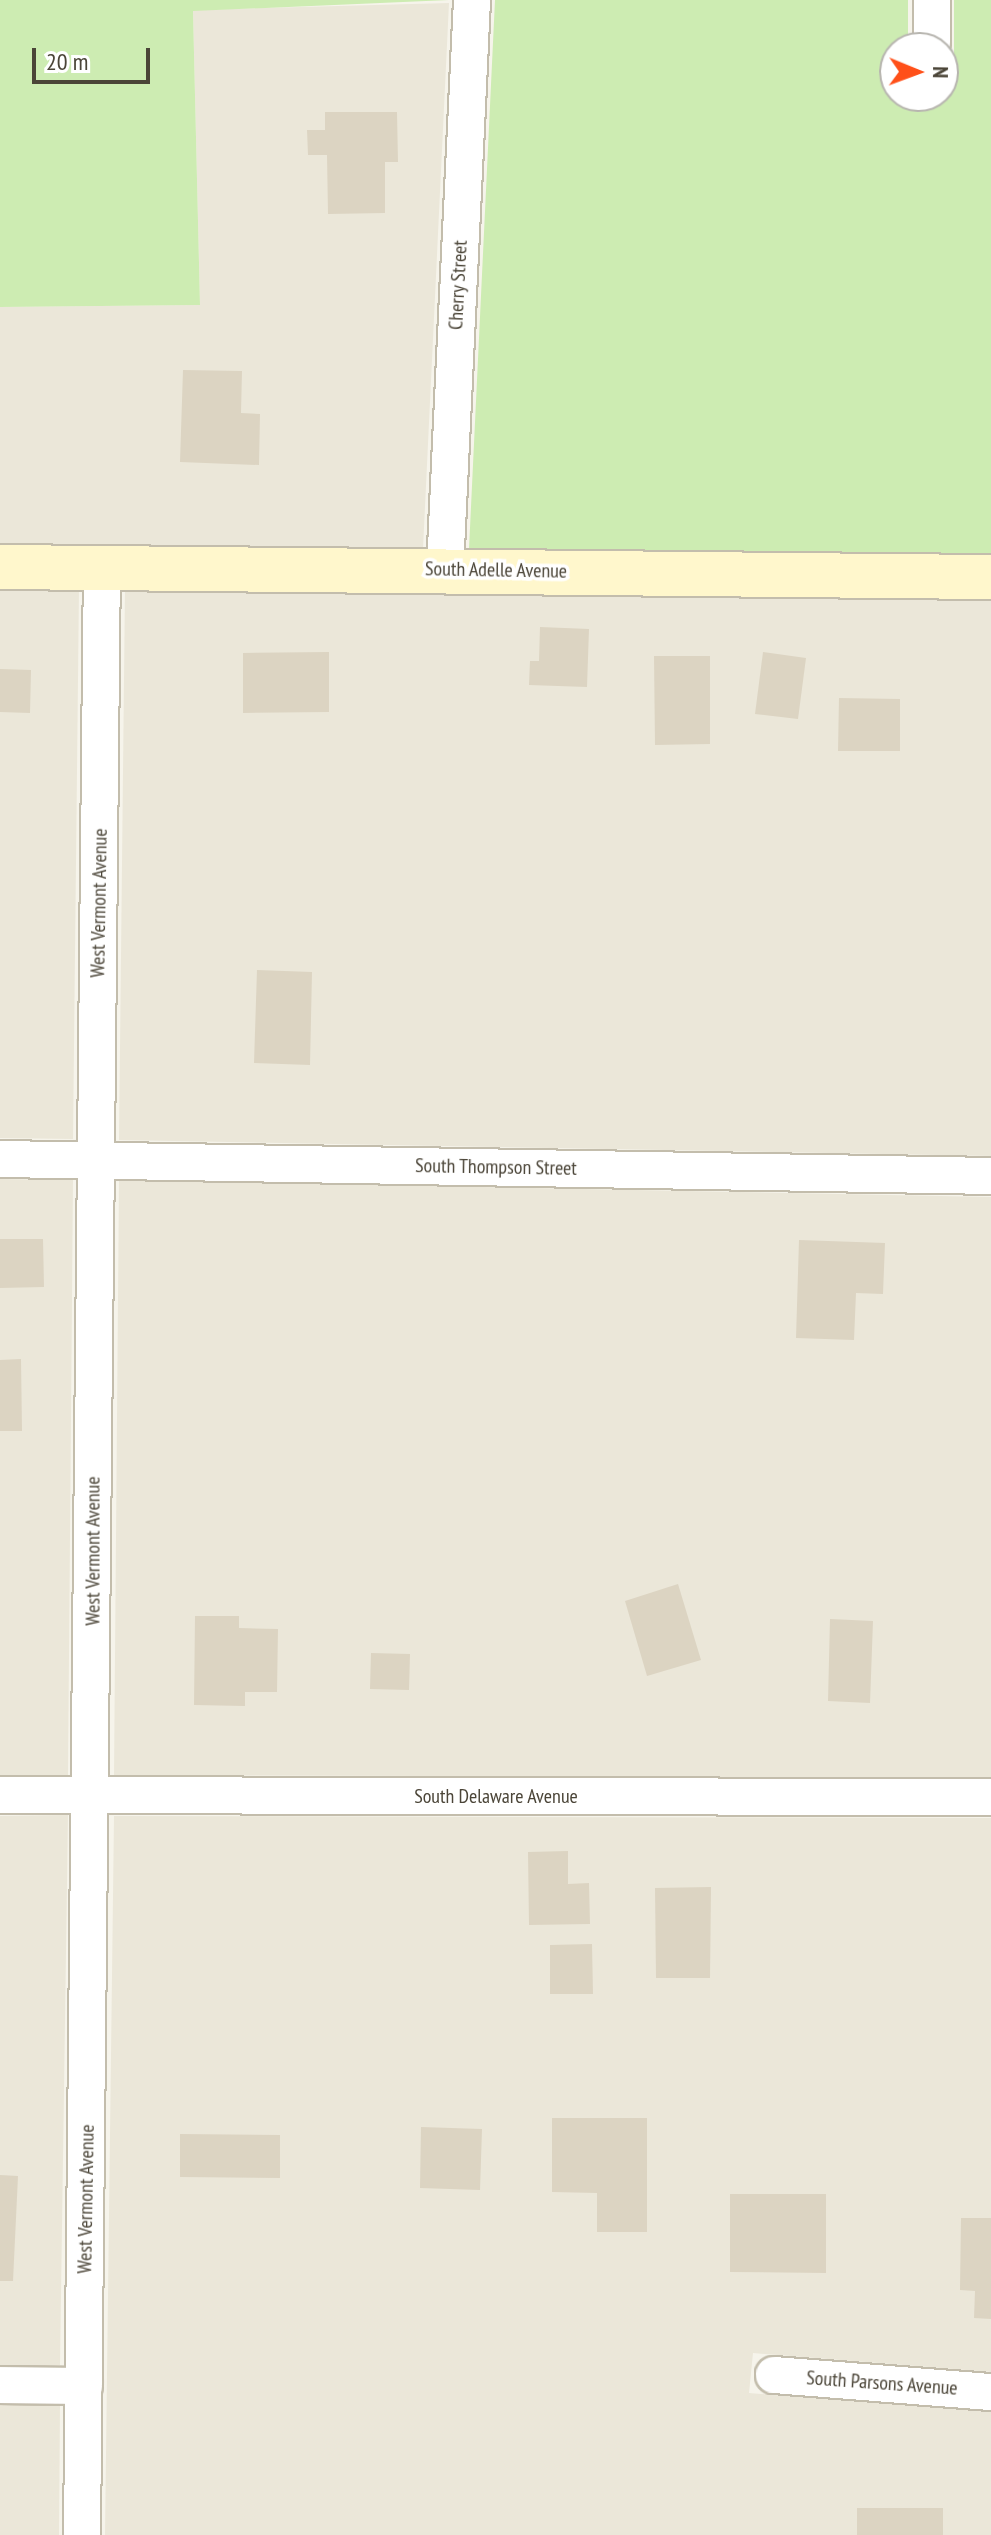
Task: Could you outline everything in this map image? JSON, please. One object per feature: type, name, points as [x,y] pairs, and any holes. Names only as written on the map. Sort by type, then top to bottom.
[{"type":"street","name":"Cherry Street","points":[[445,569],[472,0]]},
{"type":"street","points":[[932,0],[932,32]]},
{"type":"street","name":"South Adelle Avenue","points":[[0,567],[445,569],[991,577]]},
{"type":"street","name":"West Vermont Avenue","points":[[82,2535],[102,567]]},
{"type":"street","name":"South Thompson Street","points":[[0,1159],[991,1176]]},
{"type":"street","name":"South Delaware Avenue","points":[[0,1795],[991,1797]]},
{"type":"street","name":"South Parsons Avenue","points":[[774,2375],[991,2392]]},
{"type":"street","points":[[0,2385],[84,2386]]},
{"type":"shaded area","points":[[449,3],[423,549],[0,548],[0,307],[200,305],[193,10]]},
{"type":"shaded area","points":[[0,588],[79,588],[73,1139],[0,1138]]},
{"type":"shaded area","points":[[125,588],[991,598],[991,1156],[119,1140]]},
{"type":"shaded area","points":[[0,1179],[73,1180],[68,1775],[0,1775]]},
{"type":"shaded area","points":[[119,1180],[991,1197],[991,1778],[114,1775]]},
{"type":"shaded area","points":[[68,1815],[60,2365],[0,2365],[0,1816]]},
{"type":"shaded area","points":[[114,1816],[991,1818],[991,2372],[753,2353],[749,2393],[991,2412],[991,2535],[105,2535]]},
{"type":"shaded area","points":[[0,2405],[60,2405],[59,2535],[0,2535]]},
{"type":"green space","points":[[0,0],[449,0],[193,11],[200,305],[0,307]]},
{"type":"green space","points":[[495,0],[908,0],[908,32],[879,32],[879,112],[959,112],[959,32],[954,32],[954,0],[991,0],[991,558],[469,549]]},
{"type":"building","points":[[325,112],[397,112],[398,162],[385,162],[385,213],[328,214],[327,155],[308,155],[307,130],[325,130]]},
{"type":"building","points":[[183,370],[242,371],[241,413],[260,414],[259,465],[180,462]]},
{"type":"building","points":[[540,627],[589,629],[587,687],[529,685],[530,661],[539,661]]},
{"type":"building","points":[[329,652],[329,712],[243,713],[243,653]]},
{"type":"building","points":[[763,652],[806,658],[798,719],[755,714]]},
{"type":"building","points":[[654,656],[710,656],[710,744],[655,745]]},
{"type":"building","points":[[0,669],[31,670],[30,713],[0,712]]},
{"type":"building","points":[[839,698],[900,699],[900,751],[838,751]]},
{"type":"building","points":[[257,970],[312,972],[310,1065],[254,1063]]},
{"type":"building","points":[[0,1239],[43,1239],[44,1287],[0,1288]]},
{"type":"building","points":[[799,1240],[885,1243],[883,1294],[856,1293],[854,1340],[796,1338]]},
{"type":"building","points":[[21,1359],[22,1431],[0,1431],[0,1360]]},
{"type":"building","points":[[678,1584],[701,1660],[647,1676],[625,1601]]},
{"type":"building","points":[[195,1616],[239,1616],[239,1628],[278,1629],[277,1692],[245,1692],[245,1706],[194,1705]]},
{"type":"building","points":[[830,1619],[873,1621],[870,1703],[828,1701]]},
{"type":"building","points":[[371,1653],[410,1654],[409,1690],[370,1689]]},
{"type":"building","points":[[568,1851],[568,1884],[589,1883],[590,1924],[529,1925],[528,1852]]},
{"type":"building","points":[[711,1887],[710,1978],[656,1978],[655,1888]]},
{"type":"building","points":[[592,1944],[593,1994],[550,1994],[550,1945]]},
{"type":"building","points":[[552,2118],[647,2118],[647,2232],[597,2232],[597,2193],[552,2192]]},
{"type":"building","points":[[421,2127],[482,2129],[480,2190],[420,2188]]},
{"type":"building","points":[[180,2134],[280,2135],[280,2178],[180,2177]]},
{"type":"building","points":[[0,2175],[18,2176],[13,2281],[0,2281]]},
{"type":"building","points":[[730,2194],[826,2194],[826,2273],[730,2272]]},
{"type":"building","points":[[961,2218],[991,2218],[991,2319],[974,2318],[975,2291],[960,2290]]},
{"type":"building","points":[[857,2508],[943,2508],[943,2535],[857,2535]]}]
